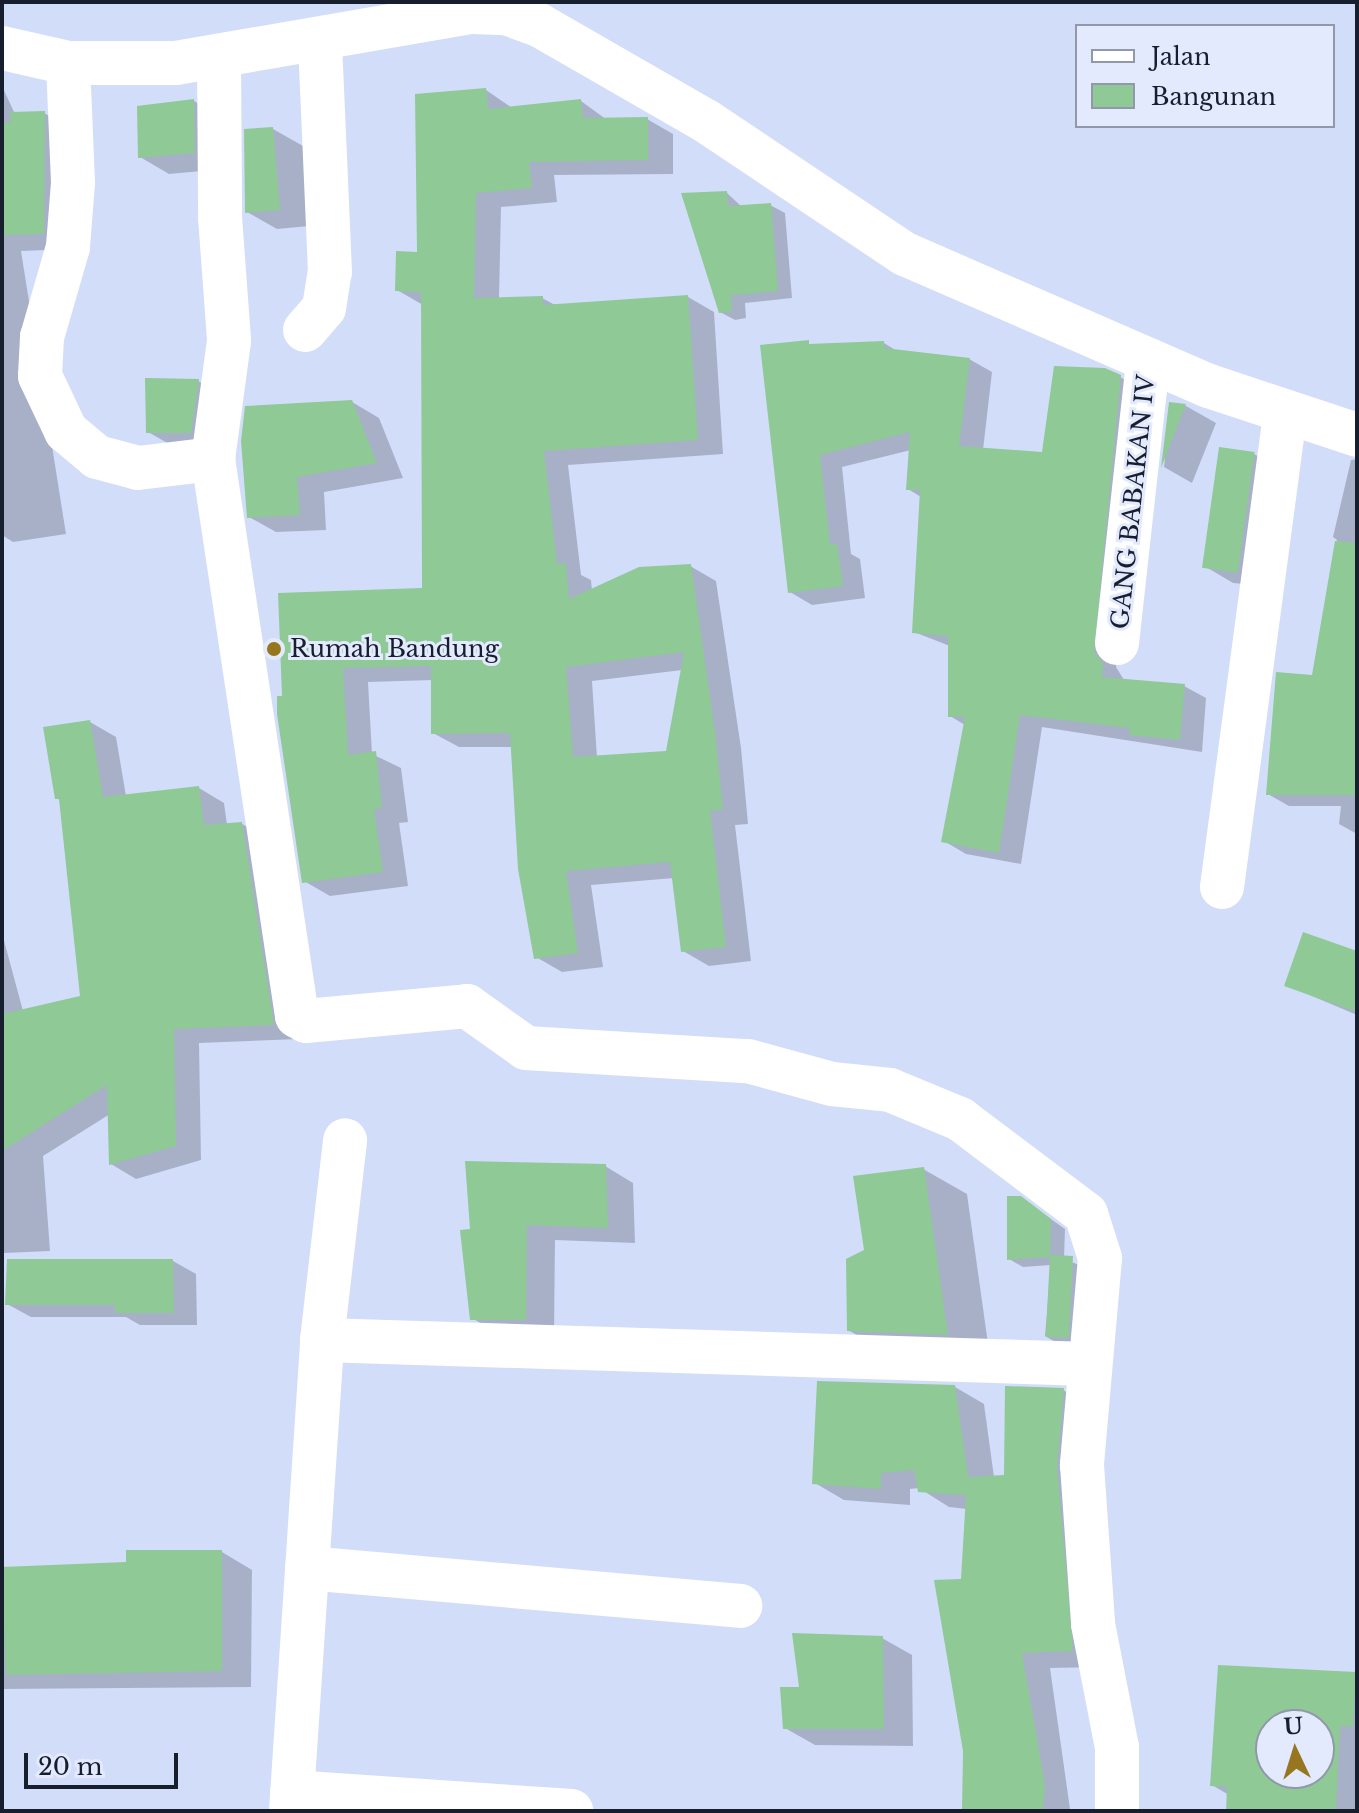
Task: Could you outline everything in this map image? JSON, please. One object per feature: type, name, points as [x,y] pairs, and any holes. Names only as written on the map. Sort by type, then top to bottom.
[{"type":"street","points":[[2,48],[68,63],[176,63],[320,42],[472,12],[506,13],[539,25],[706,121],[905,254],[1148,361],[1357,435]]},
{"type":"street","points":[[305,330],[324,308],[330,272],[320,42]]},
{"type":"street","points":[[219,58],[220,217],[229,341],[213,459],[297,1016],[306,1021],[467,1006],[526,1048],[748,1061],[832,1084],[890,1090],[960,1119],[1086,1214],[1100,1258],[1082,1465],[1093,1624],[1117,1747],[1117,1811]]},
{"type":"street","points":[[68,63],[73,183],[68,247],[42,337],[40,376],[66,431],[97,457],[138,468],[213,459]]},
{"type":"street","name":"GANG BABAKAN IV","points":[[1117,643],[1148,361]]},
{"type":"street","points":[[1222,887],[1285,412]]},
{"type":"street","points":[[345,1140],[322,1340],[291,1802],[571,1811]]},
{"type":"street","points":[[322,1340],[1090,1364]]},
{"type":"street","points":[[307,1568],[740,1606]]},
{"type":"building","points":[[486,88],[488,109],[581,99],[583,118],[648,117],[648,160],[529,162],[532,188],[476,193],[474,298],[543,296],[543,305],[688,295],[698,440],[544,451],[557,564],[566,563],[569,599],[639,567],[691,564],[723,810],[710,811],[726,947],[681,952],[670,862],[566,871],[578,953],[534,959],[518,869],[510,733],[431,734],[431,666],[343,668],[348,755],[376,751],[382,808],[374,809],[383,872],[302,883],[277,714],[277,696],[282,696],[278,593],[422,588],[421,292],[395,291],[396,251],[417,252],[415,94]],"holes":[[[684,652],[666,751],[573,757],[566,667]]]},
{"type":"building","points":[[194,99],[195,153],[138,158],[137,106]]},
{"type":"building","points":[[45,111],[44,234],[2,235],[2,123],[11,122],[10,112]]},
{"type":"building","points":[[273,127],[280,210],[245,213],[244,129]]},
{"type":"building","points":[[727,191],[728,206],[771,203],[778,291],[731,295],[732,311],[719,313],[681,193]]},
{"type":"building","points":[[809,340],[809,344],[884,341],[884,348],[970,358],[959,446],[1042,452],[1054,366],[1105,368],[1121,375],[1094,652],[1103,663],[1102,677],[1185,684],[1180,740],[1129,735],[1130,728],[1020,715],[999,853],[941,842],[965,717],[948,717],[948,636],[912,633],[920,490],[906,490],[910,432],[820,455],[830,545],[837,544],[843,586],[788,593],[760,345]]},
{"type":"building","points":[[145,378],[199,379],[191,433],[146,433]]},
{"type":"building","points":[[352,400],[377,463],[297,477],[300,515],[247,518],[241,441],[245,406]]},
{"type":"building","points":[[1169,402],[1186,404],[1161,468]]},
{"type":"building","points":[[1219,447],[1255,452],[1238,573],[1202,568]]},
{"type":"building","points":[[1335,541],[1357,543],[1357,795],[1266,795],[1276,672],[1312,675]]},
{"type":"building","points":[[90,720],[103,797],[199,786],[204,825],[242,822],[274,1025],[174,1029],[176,1146],[109,1165],[107,1085],[2,1151],[2,1014],[80,996],[59,799],[55,799],[43,727]]},
{"type":"building","points":[[1303,932],[1357,951],[1357,1012],[1284,986]]},
{"type":"building","points":[[465,1161],[606,1164],[608,1228],[527,1225],[526,1320],[470,1320],[460,1230],[470,1229]]},
{"type":"building","points":[[924,1167],[948,1335],[847,1331],[846,1259],[864,1250],[853,1176]]},
{"type":"building","points":[[1007,1196],[1021,1196],[1051,1219],[1050,1257],[1007,1260]]},
{"type":"building","points":[[1050,1255],[1073,1256],[1069,1338],[1046,1337]]},
{"type":"building","points":[[7,1259],[173,1259],[174,1313],[115,1313],[115,1305],[5,1305]]},
{"type":"building","points":[[817,1381],[955,1385],[968,1477],[1004,1475],[1005,1386],[1064,1388],[1057,1467],[1073,1651],[1022,1653],[1045,1785],[1043,1811],[962,1811],[963,1751],[934,1580],[961,1579],[966,1495],[918,1492],[914,1470],[881,1473],[881,1489],[812,1484]]},
{"type":"building","points":[[126,1550],[222,1550],[222,1671],[6,1675],[2,1567],[126,1562]]},
{"type":"building","points":[[792,1633],[883,1636],[884,1729],[783,1729],[780,1687],[799,1687]]},
{"type":"building","points":[[1218,1665],[1356,1672],[1353,1727],[1340,1726],[1336,1811],[1226,1811],[1227,1787],[1210,1786]]},
{"type":"place","name":"Rumah Bandung","points":[[274,649]]}]
